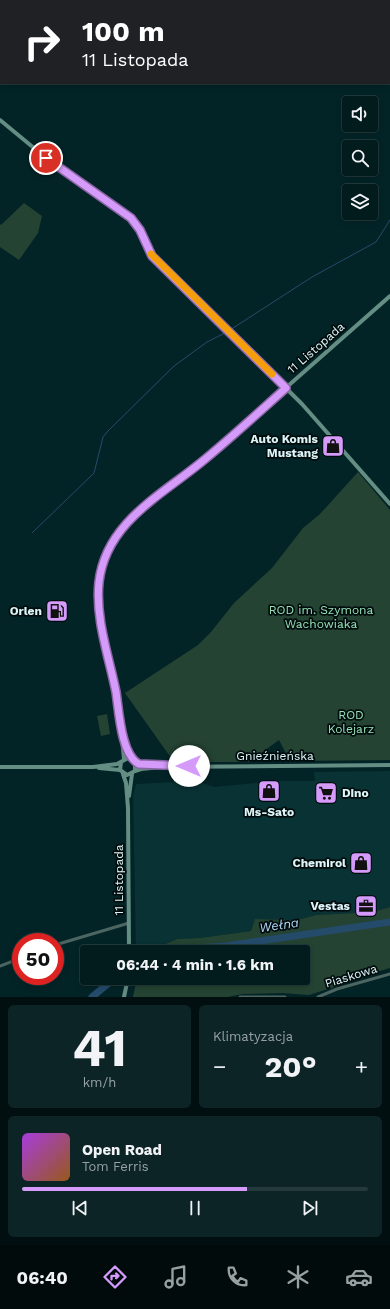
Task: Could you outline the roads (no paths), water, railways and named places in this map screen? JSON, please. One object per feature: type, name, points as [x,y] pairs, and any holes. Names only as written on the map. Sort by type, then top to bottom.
[{"type":"main road","points":[[0,120],[46,158],[131,218],[140,230],[152,256],[286,388],[340,446],[390,504]]},
{"type":"main road","name":"11 Listopada","points":[[128,808],[134,761],[127,752],[99,607],[99,580],[108,549],[121,529],[134,515],[203,461],[390,296]]},
{"type":"main road","name":"11 Listopada","points":[[122,728],[122,772],[126,783],[128,808],[129,945]]},
{"type":"main road","points":[[93,767],[122,761]]},
{"type":"main road","name":"Gnieźnieńska","points":[[122,761],[134,761],[161,767]]},
{"type":"main road","name":"Gnieźnieńska","points":[[122,772],[133,773],[141,769],[161,767],[390,766]]},
{"type":"main road","points":[[0,767],[93,767],[122,772]]},
{"type":"main road","points":[[124,997],[127,985]]},
{"type":"street","points":[[64,942],[129,923]]},
{"type":"street","points":[[0,966],[12,961]]},
{"type":"street","name":"Piaskowa","points":[[318,997],[337,989],[390,974]]},
{"type":"street","points":[[240,997],[285,997]]},
{"type":"waterway","points":[[230,330],[312,277],[376,242],[390,220]]},
{"type":"waterway","points":[[32,533],[94,473],[103,437],[107,432],[174,366],[207,342],[225,333]]},
{"type":"waterway","name":"Wełna","points":[[233,945],[390,922]]},
{"type":"waterway","points":[[252,941],[252,945]]},
{"type":"waterway","name":"Wełna","points":[[92,997],[107,985]]},
{"type":"place","name":"Auto Komis Mustang","points":[[333,446]]},
{"type":"place","name":"Orlen","points":[[57,611]]},
{"type":"place","name":"Ms-Sato","points":[[269,791]]},
{"type":"place","name":"Dino","points":[[326,793]]},
{"type":"place","name":"Chemirol","points":[[361,863]]},
{"type":"place","name":"Vestas","points":[[366,906]]},
{"type":"park label","name":"ROD im. Szymona Wachowiaka","points":[[321,617]]},
{"type":"park label","name":"ROD Kolejarz","points":[[351,722]]}]
